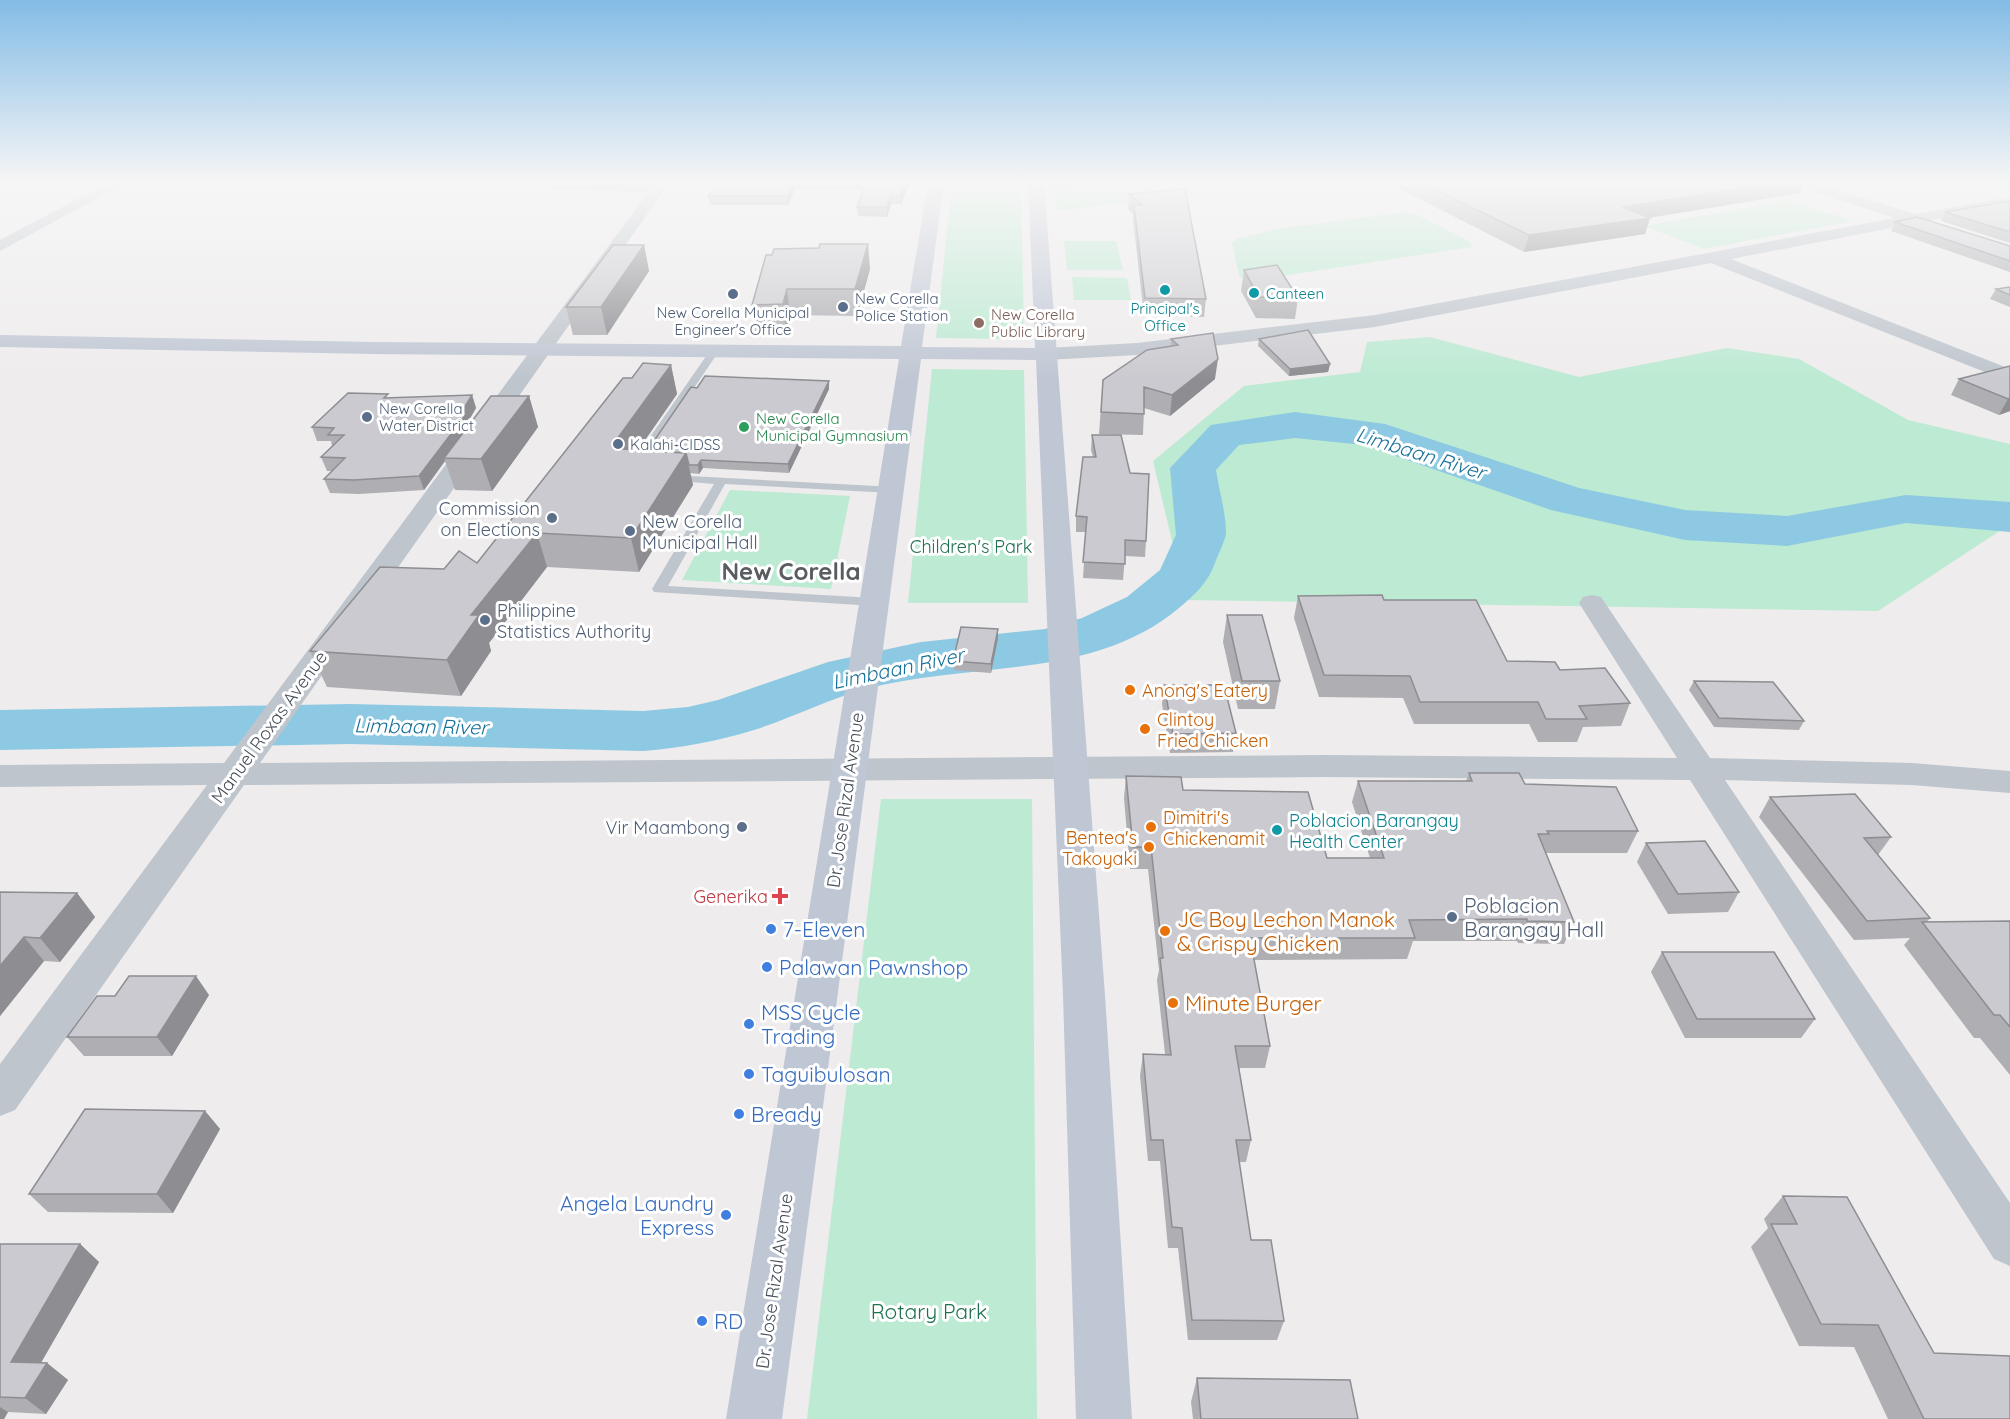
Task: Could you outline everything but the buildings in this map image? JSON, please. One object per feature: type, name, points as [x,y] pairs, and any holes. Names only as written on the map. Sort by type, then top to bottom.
[{"type":"main road","name":"Dr. Jose Rizal Avenue","points":[[754,1419],[926,248]]},
{"type":"main road","points":[[1040,248],[1084,995],[1104,1419]]},
{"type":"main road","points":[[0,341],[543,350],[1046,354]]},
{"type":"street","name":"Manuel Roxas Avenue","points":[[0,1097],[616,248]]},
{"type":"street","points":[[1046,354],[1137,349],[1375,321],[1764,248]]},
{"type":"street","points":[[1714,258],[2010,376]]},
{"type":"street","points":[[1592,603],[2010,1243]]},
{"type":"street","points":[[0,777],[1323,766],[1702,769],[1912,774],[2010,782]]},
{"type":"lane","points":[[640,476],[629,476],[714,351]]},
{"type":"lane","points":[[663,478],[891,489]]},
{"type":"lane","points":[[721,481],[659,589],[874,602]]},
{"type":"green space","points":[[945,248],[1022,248],[1024,339],[936,338]]},
{"type":"green space","points":[[1065,248],[1118,248],[1123,270],[1067,270]]},
{"type":"green space","points":[[1233,248],[1464,248],[1261,279],[1242,278],[1239,275]]},
{"type":"green space","points":[[1072,277],[1127,278],[1131,300],[1074,300]]},
{"type":"green space","points":[[1430,337],[1579,377],[1727,348],[1799,359],[1908,420],[2010,444],[2010,524],[1878,611],[1186,600],[1153,461],[1244,386],[1360,372],[1367,342]]},
{"type":"green space","name":"Children's Park","points":[[932,369],[1024,370],[1028,603],[908,603]]},
{"type":"green space","points":[[730,490],[850,496],[831,589],[682,580]]},
{"type":"green space","name":"Rotary Park","points":[[881,799],[1032,799],[1037,1419],[807,1419]]},
{"type":"waterway","name":"Limbaan River","points":[[0,730],[350,724],[643,731],[688,727],[733,716],[848,675],[921,659],[1045,646],[1080,639],[1146,608],[1183,578],[1201,535],[1193,468],[1226,434],[1295,425],[1370,433],[1568,500],[1685,525],[1787,531],[1906,509],[2010,517]]},
{"type":"place","name":"Principal's Office","points":[[1165,290]]},
{"type":"place","name":"Canteen","points":[[1254,293]]},
{"type":"place","name":"New Corella Municipal Engineer's Office","points":[[733,294]]},
{"type":"place","name":"New Corella Police Station","points":[[843,307]]},
{"type":"place","name":"New Corella Public Library","points":[[979,323]]},
{"type":"place","name":"New Corella Water District","points":[[367,417]]},
{"type":"place","name":"New Corella Municipal Gymnasium","points":[[744,427]]},
{"type":"place","name":"Kalahi-CIDSS","points":[[618,444]]},
{"type":"place","name":"Commission on Elections","points":[[552,518]]},
{"type":"place","name":"New Corella Municipal Hall","points":[[630,531]]},
{"type":"place","name":"Philippine Statistics Authority","points":[[485,620]]},
{"type":"place","name":"Anong's Eatery","points":[[1130,690]]},
{"type":"place","name":"Clintoy Fried Chicken","points":[[1145,729]]},
{"type":"place","name":"Vir Maambong","points":[[742,827]]},
{"type":"place","name":"Dimitri's Chickenamit","points":[[1151,827]]},
{"type":"place","name":"Poblacion Barangay Health Center","points":[[1277,830]]},
{"type":"place","name":"Bentea's Takoyaki","points":[[1149,847]]},
{"type":"place","name":"Generika","points":[[780,896]]},
{"type":"place","name":"Poblacion Barangay Hall","points":[[1452,917]]},
{"type":"place","name":"7-Eleven","points":[[771,929]]},
{"type":"place","name":"JC Boy Lechon Manok & Crispy Chicken","points":[[1165,931]]},
{"type":"place","name":"Palawan Pawnshop","points":[[767,967]]},
{"type":"place","name":"Minute Burger","points":[[1173,1003]]},
{"type":"place","name":"MSS Cycle Trading","points":[[749,1024]]},
{"type":"place","name":"Taguibulosan","points":[[749,1074]]},
{"type":"place","name":"Bready","points":[[739,1114]]},
{"type":"place","name":"Angela Laundry Express","points":[[726,1215]]},
{"type":"place","name":"RD","points":[[702,1321]]},
{"type":"district","name":"New Corella","points":[[791,571]]}]
